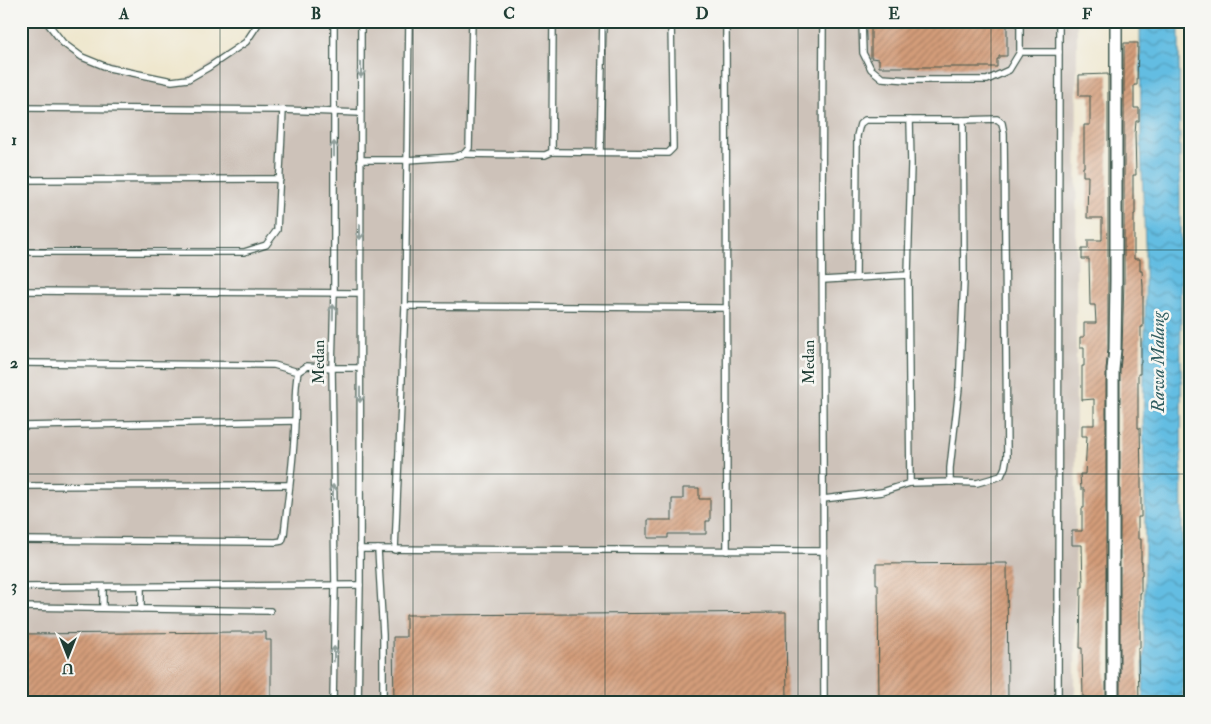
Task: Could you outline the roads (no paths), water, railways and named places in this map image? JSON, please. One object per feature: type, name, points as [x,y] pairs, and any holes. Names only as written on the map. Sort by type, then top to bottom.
[{"type":"street","points":[[1113,703],[1116,21]]},
{"type":"lane","points":[[46,21],[63,43],[82,57],[109,68],[172,81],[188,79],[246,42],[260,21]]},
{"type":"lane","name":"Medan","points":[[333,703],[335,586],[332,368],[334,293],[334,21]]},
{"type":"lane","points":[[358,703],[361,21]]},
{"type":"lane","points":[[395,550],[406,306],[409,21]]},
{"type":"lane","points":[[464,154],[469,148],[472,21]]},
{"type":"lane","points":[[552,21],[552,152]]},
{"type":"lane","points":[[600,152],[603,21]]},
{"type":"lane","points":[[360,160],[407,160],[453,157],[464,154],[545,155],[552,152],[668,153],[672,148],[671,21]]},
{"type":"lane","points":[[726,21],[727,551]]},
{"type":"lane","name":"Medan","points":[[824,21],[824,703]]},
{"type":"lane","points":[[862,21],[863,53],[871,69],[882,78],[909,80],[987,80],[1009,70],[1020,52],[1020,21]]},
{"type":"lane","points":[[1058,703],[1059,21]]},
{"type":"lane","points":[[1020,52],[1059,52]]},
{"type":"lane","points":[[21,108],[283,110],[360,113]]},
{"type":"lane","points":[[21,252],[244,252],[266,245],[277,230],[283,110]]},
{"type":"lane","points":[[823,499],[882,492],[910,483],[977,483],[1000,476],[1005,467],[1007,456],[1004,133],[1002,123],[997,119],[865,120],[860,124],[857,136],[856,278]]},
{"type":"lane","points":[[910,120],[912,164],[908,275],[910,483]]},
{"type":"lane","points":[[950,482],[959,388],[964,280],[963,120]]},
{"type":"lane","points":[[21,180],[280,180]]},
{"type":"lane","points":[[823,280],[908,275]]},
{"type":"lane","points":[[21,291],[360,293]]},
{"type":"lane","points":[[406,306],[727,308]]},
{"type":"lane","points":[[21,364],[274,365],[298,372]]},
{"type":"lane","points":[[21,540],[282,541],[289,485],[298,372],[307,366],[360,368]]},
{"type":"lane","points":[[21,426],[295,421]]},
{"type":"lane","points":[[21,486],[289,485]]},
{"type":"lane","points":[[360,549],[823,551]]},
{"type":"lane","points":[[378,549],[383,635],[383,703]]},
{"type":"lane","points":[[21,587],[360,585]]},
{"type":"lane","points":[[103,587],[103,608]]},
{"type":"lane","points":[[141,587],[141,609]]},
{"type":"lane","points":[[21,607],[270,611]]},
{"type":"water","name":"Rawa Malang","points":[[1140,21],[1179,21],[1183,703],[1143,703],[1145,245],[1141,147]]}]
